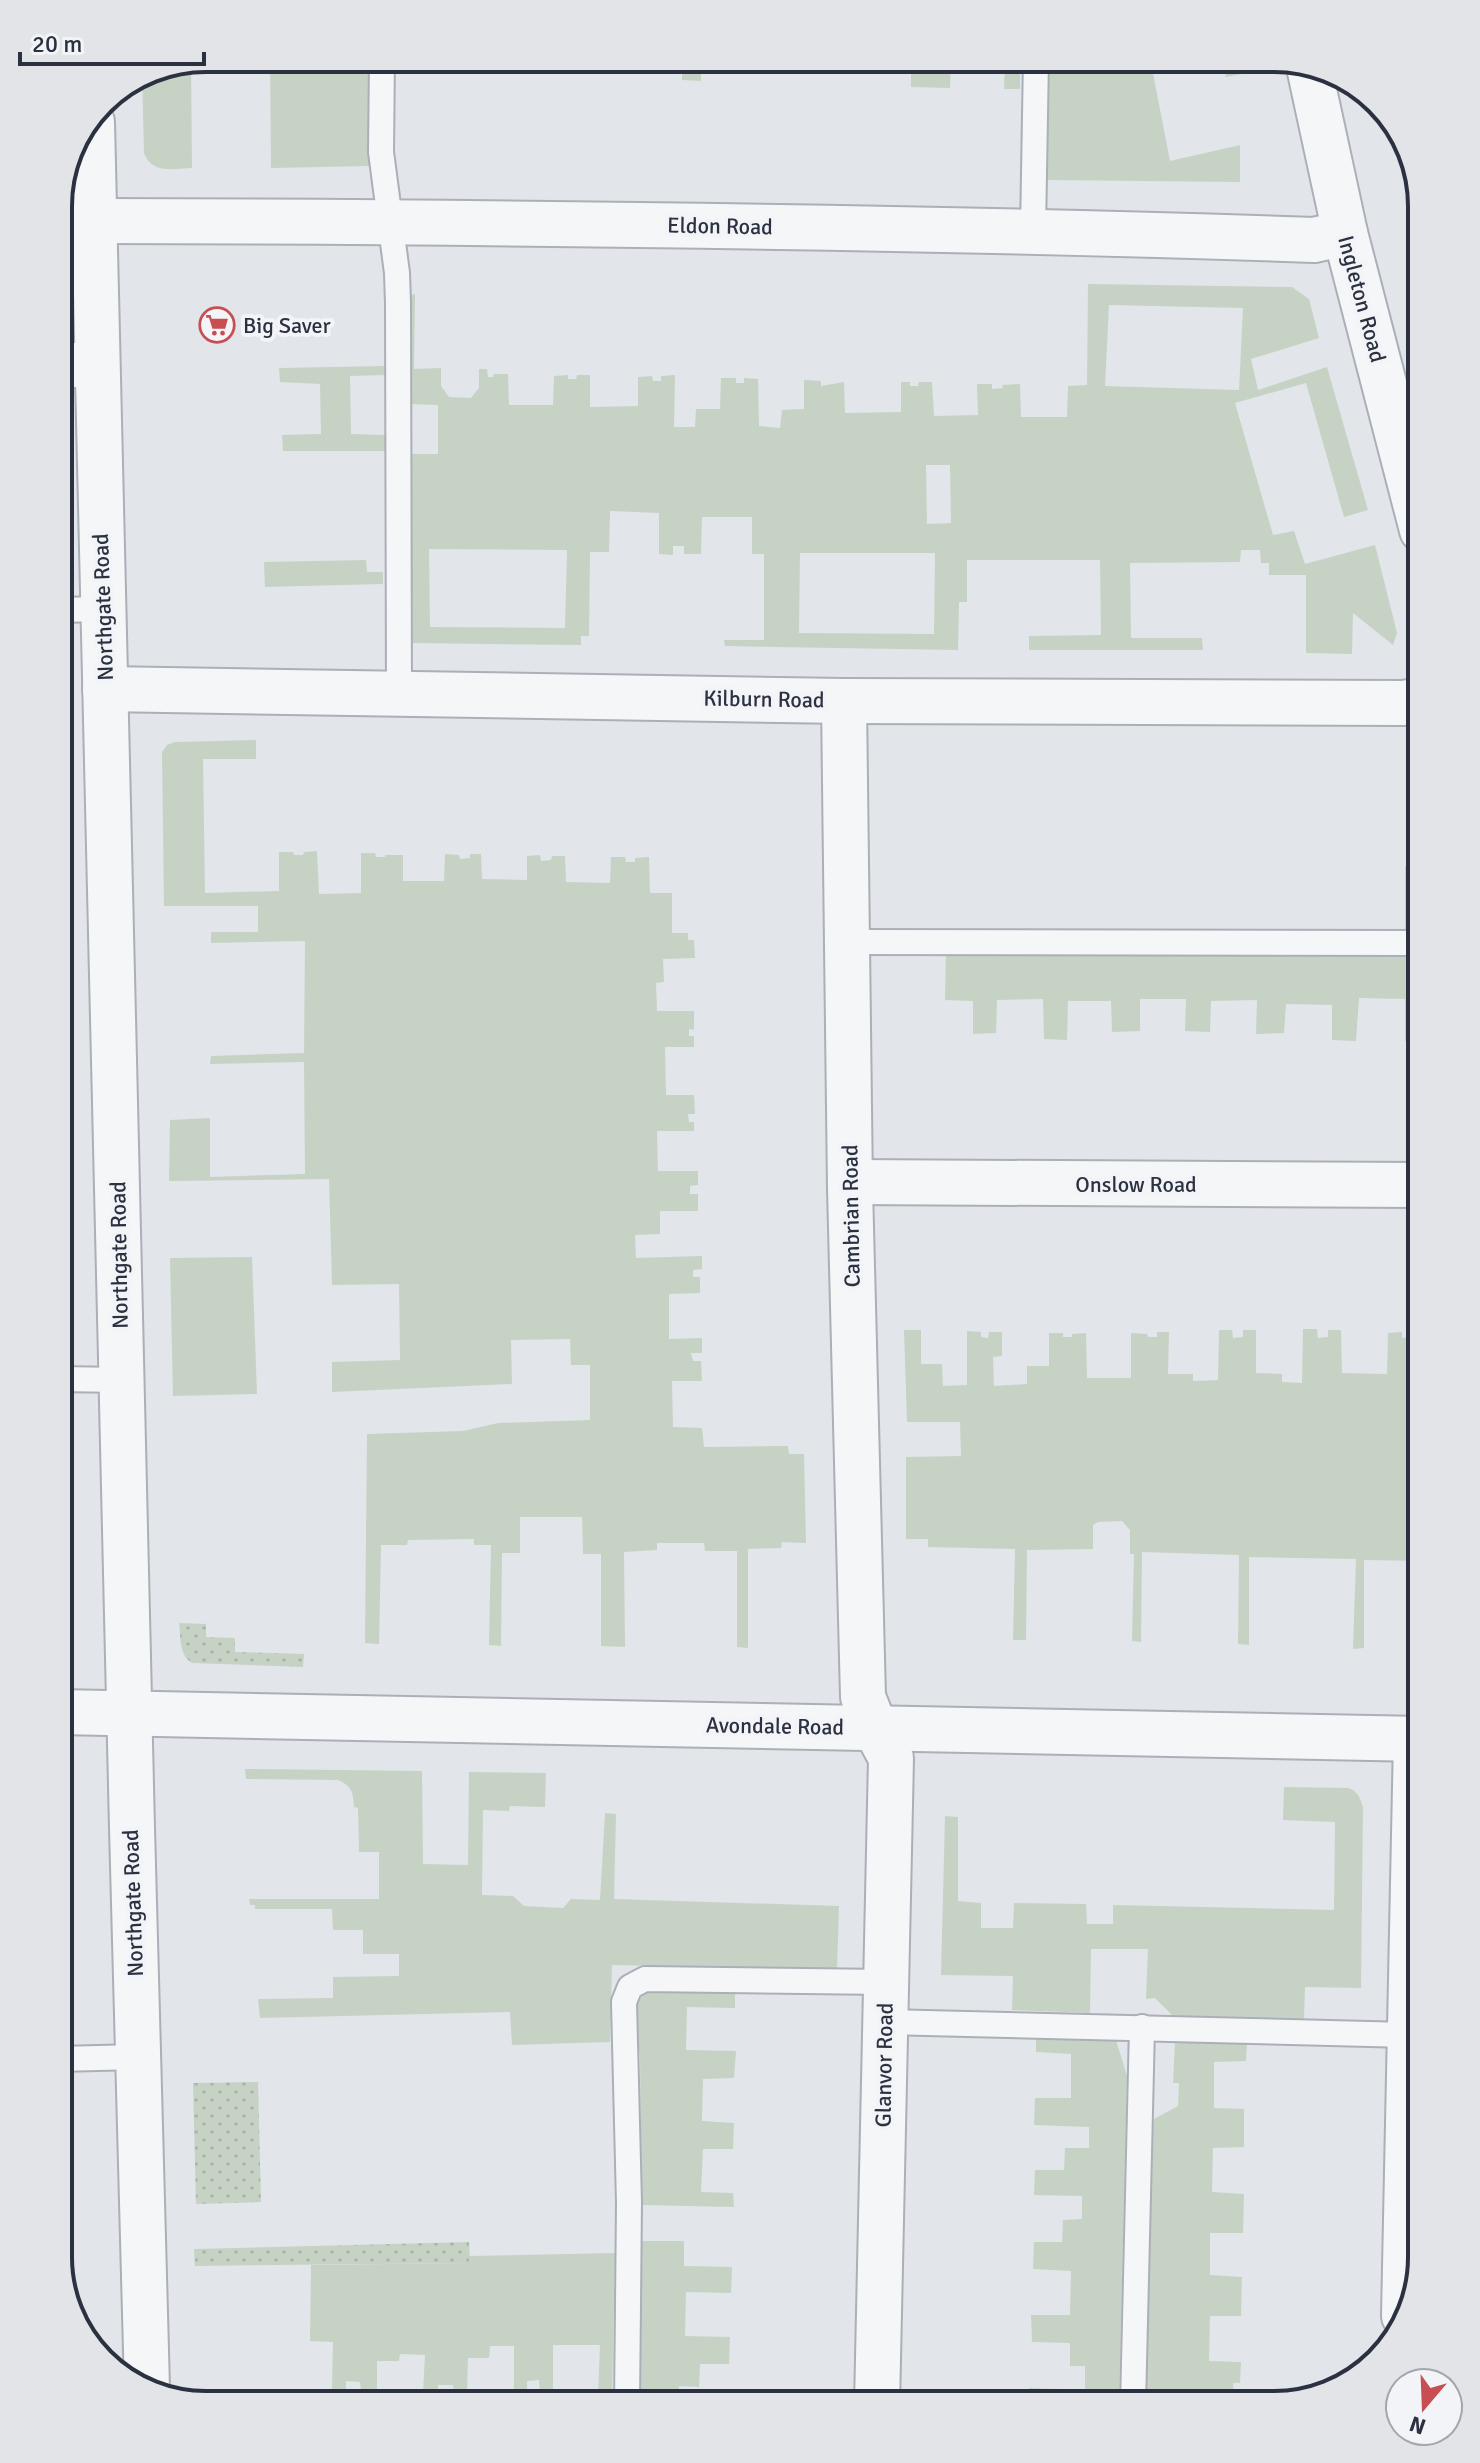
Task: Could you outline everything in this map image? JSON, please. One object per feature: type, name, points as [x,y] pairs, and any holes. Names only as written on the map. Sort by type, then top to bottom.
[{"type":"street","name":"Ingleton Road","points":[[1311,78],[1345,233],[1408,476]]},
{"type":"street","name":"Northgate Road","points":[[92,137],[94,221],[78,365],[103,609],[147,2377]]},
{"type":"street","name":"Eldon Road","points":[[94,221],[1033,231],[1314,240],[1345,233]]},
{"type":"street","name":"Kilburn Road","points":[[105,689],[844,701],[1408,702]]},
{"type":"street","name":"Cambrian Road","points":[[844,701],[850,1182],[863,1697],[875,1728]]},
{"type":"street","name":"Onslow Road","points":[[850,1182],[1408,1185]]},
{"type":"street","name":"Avondale Road","points":[[72,1712],[1408,1739]]},
{"type":"street","name":"Glanvor Road","points":[[875,1728],[891,1758],[877,2391]]},
{"type":"street","points":[[1405,2285],[1408,2091]]},
{"type":"lane","points":[[382,72],[381,152],[398,303],[399,693]]},
{"type":"lane","points":[[1033,231],[1036,72]]},
{"type":"lane","points":[[72,610],[103,609]]},
{"type":"lane","points":[[848,942],[1408,943]]},
{"type":"lane","points":[[72,1379],[122,1380]]},
{"type":"lane","points":[[627,2391],[629,2203],[624,2002],[630,1987],[645,1979],[1142,2027],[1408,2035]]},
{"type":"lane","points":[[1133,2391],[1142,2027]]},
{"type":"lane","points":[[72,2059],[138,2057]]},
{"type":"green space","points":[[270,72],[371,72],[369,166],[271,168]]},
{"type":"green space","points":[[682,72],[701,72],[701,81],[682,80]]},
{"type":"green space","points":[[911,72],[951,72],[950,88],[911,87]]},
{"type":"green space","points":[[1005,72],[1020,72],[1020,89],[1004,89]]},
{"type":"green space","points":[[1048,72],[1153,72],[1170,161],[1240,145],[1240,182],[1048,180]]},
{"type":"green space","points":[[1225,72],[1252,72],[1226,77]]},
{"type":"green space","points":[[191,74],[192,168],[158,167],[144,153],[142,88],[163,79]]},
{"type":"green space","points":[[1088,284],[1292,287],[1309,299],[1319,338],[1251,359],[1258,390],[1327,367],[1368,510],[1344,517],[1306,383],[1235,403],[1273,535],[1294,531],[1305,564],[1375,545],[1397,633],[1393,645],[1353,613],[1352,654],[1306,653],[1306,575],[1269,575],[1269,563],[1261,563],[1260,550],[1241,550],[1240,562],[1130,563],[1131,638],[1202,638],[1203,650],[1029,650],[1029,636],[1101,635],[1100,560],[967,560],[967,602],[959,602],[958,650],[725,646],[724,640],[764,640],[764,554],[752,554],[752,517],[702,517],[701,554],[684,554],[684,546],[673,546],[673,555],[659,554],[659,513],[610,511],[609,552],[590,552],[589,636],[581,636],[581,645],[412,643],[410,454],[438,454],[438,405],[410,404],[410,295],[415,294],[414,369],[441,368],[441,386],[449,397],[471,398],[479,388],[479,369],[487,369],[488,377],[508,374],[509,405],[553,405],[554,376],[568,375],[568,379],[576,379],[577,375],[590,375],[590,407],[638,406],[638,377],[652,376],[653,381],[661,381],[661,376],[675,375],[674,427],[695,427],[696,409],[720,409],[721,378],[736,378],[736,383],[744,383],[744,378],[758,379],[759,426],[780,428],[782,410],[804,409],[804,380],[821,381],[821,386],[844,382],[845,413],[901,412],[901,382],[918,386],[919,382],[932,382],[934,416],[978,415],[977,384],[992,384],[992,389],[1020,384],[1021,417],[1067,417],[1068,386],[1087,385]],"holes":[[[1109,305],[1243,308],[1239,390],[1105,386]],[[926,465],[950,465],[951,523],[927,524]],[[429,549],[567,550],[565,628],[430,627]],[[800,553],[935,553],[934,634],[799,633]]]},
{"type":"green space","points":[[385,366],[385,375],[350,376],[351,434],[385,435],[385,451],[283,451],[282,435],[321,434],[320,384],[280,382],[279,368]]},
{"type":"green space","points":[[366,560],[367,572],[383,572],[383,584],[265,587],[264,562]]},
{"type":"green space","points":[[256,740],[256,759],[203,759],[205,893],[279,891],[279,852],[303,855],[304,852],[317,851],[319,894],[361,893],[361,853],[375,853],[376,857],[403,855],[403,881],[444,881],[445,854],[459,855],[460,859],[470,858],[470,854],[481,854],[482,879],[527,880],[527,856],[540,855],[541,861],[551,860],[552,856],[565,856],[566,882],[610,883],[611,857],[625,857],[626,862],[635,862],[635,858],[649,857],[650,893],[672,893],[672,933],[688,933],[688,940],[694,940],[695,958],[663,959],[664,982],[656,983],[657,1011],[694,1011],[694,1030],[689,1029],[689,1036],[694,1036],[694,1047],[665,1047],[666,1095],[694,1095],[695,1114],[688,1114],[689,1122],[694,1122],[694,1131],[657,1131],[658,1171],[698,1171],[698,1185],[690,1186],[690,1194],[698,1194],[698,1211],[660,1211],[660,1234],[635,1235],[636,1258],[702,1256],[702,1269],[693,1270],[693,1277],[700,1277],[700,1293],[669,1294],[669,1339],[702,1338],[702,1353],[691,1353],[693,1361],[701,1361],[702,1381],[672,1381],[673,1427],[702,1428],[704,1447],[788,1446],[789,1454],[804,1454],[806,1543],[782,1542],[781,1548],[748,1549],[748,1648],[737,1647],[737,1551],[705,1551],[704,1543],[657,1543],[657,1550],[624,1552],[625,1647],[601,1646],[601,1554],[583,1554],[582,1517],[520,1517],[520,1553],[502,1553],[501,1646],[489,1645],[491,1545],[474,1545],[474,1539],[408,1540],[407,1545],[381,1545],[379,1644],[365,1643],[367,1434],[463,1431],[498,1423],[590,1420],[590,1365],[571,1365],[570,1339],[511,1340],[512,1384],[332,1392],[332,1362],[400,1360],[399,1284],[332,1285],[329,1179],[169,1181],[170,1120],[210,1118],[210,1177],[305,1174],[304,1062],[210,1064],[211,1056],[304,1053],[305,941],[211,943],[211,932],[258,932],[258,906],[164,906],[162,752],[167,745],[175,742]]},
{"type":"green space","points":[[1405,866],[1408,866],[1408,929],[1405,929]]},
{"type":"green space","points":[[946,952],[1408,955],[1408,1041],[1405,1041],[1405,999],[1359,998],[1356,1041],[1332,1040],[1332,1005],[1286,1004],[1284,1033],[1256,1034],[1257,1000],[1211,1001],[1210,1032],[1185,1031],[1186,999],[1140,999],[1140,1031],[1112,1032],[1111,1001],[1068,1001],[1067,1040],[1044,1039],[1043,999],[997,1000],[996,1033],[973,1034],[973,1001],[945,1000]]},
{"type":"green space","points":[[252,1257],[257,1394],[173,1396],[170,1258]]},
{"type":"green space","points":[[1303,1329],[1317,1329],[1318,1338],[1328,1337],[1328,1330],[1341,1330],[1342,1373],[1387,1374],[1388,1333],[1402,1332],[1402,1338],[1408,1337],[1408,1561],[1364,1560],[1364,1648],[1353,1649],[1356,1559],[1249,1557],[1249,1645],[1238,1644],[1239,1555],[1142,1552],[1141,1642],[1132,1641],[1134,1554],[1130,1554],[1130,1530],[1122,1521],[1098,1522],[1093,1525],[1093,1549],[1027,1550],[1026,1640],[1013,1640],[1015,1549],[928,1547],[928,1539],[906,1539],[906,1457],[961,1456],[960,1422],[907,1422],[904,1330],[921,1330],[921,1364],[942,1364],[943,1386],[967,1385],[967,1331],[981,1332],[981,1337],[988,1338],[989,1332],[1002,1332],[1002,1356],[993,1357],[994,1386],[1027,1384],[1027,1366],[1049,1366],[1049,1333],[1072,1337],[1072,1334],[1086,1333],[1087,1378],[1131,1378],[1131,1333],[1157,1337],[1157,1332],[1169,1332],[1168,1374],[1193,1374],[1193,1381],[1218,1380],[1219,1330],[1232,1330],[1233,1338],[1243,1337],[1243,1330],[1256,1330],[1256,1373],[1282,1374],[1282,1382],[1302,1383]]},
{"type":"green space","points":[[72,1433],[73,1433],[72,1655]]},
{"type":"green space","points":[[179,1623],[206,1624],[206,1637],[235,1638],[235,1652],[304,1654],[303,1667],[192,1663],[183,1651]]},
{"type":"green space","points":[[245,1769],[422,1771],[423,1864],[468,1865],[469,1772],[546,1773],[545,1807],[510,1806],[509,1811],[483,1810],[482,1895],[513,1896],[524,1906],[563,1908],[571,1899],[600,1900],[605,1813],[616,1814],[614,1899],[839,1906],[837,1970],[612,1965],[610,2042],[512,2045],[510,2012],[260,2018],[258,1999],[333,1998],[333,1977],[399,1976],[399,1954],[363,1954],[363,1930],[333,1930],[332,1909],[255,1909],[255,1905],[250,1905],[249,1899],[379,1899],[379,1852],[359,1852],[358,1808],[354,1807],[351,1790],[343,1782],[246,1779]]},
{"type":"green space","points":[[1284,1787],[1348,1788],[1361,1801],[1361,1988],[1305,1987],[1304,2019],[1174,2017],[1155,1998],[1146,1999],[1148,1949],[1091,1949],[1090,2013],[1012,2010],[1013,1976],[941,1975],[945,1816],[958,1817],[958,1901],[981,1903],[981,1928],[1013,1928],[1014,1903],[1086,1904],[1087,1924],[1113,1924],[1113,1905],[1334,1910],[1335,1822],[1283,1820]]},
{"type":"green space","points":[[649,1990],[735,1991],[735,2008],[687,2007],[686,2050],[736,2051],[734,2078],[703,2079],[702,2121],[734,2123],[733,2149],[703,2149],[701,2192],[733,2193],[734,2207],[642,2205],[640,2060],[635,2004]]},
{"type":"green space","points":[[1036,2038],[1116,2040],[1127,2076],[1119,2391],[1029,2391],[1029,2388],[1085,2390],[1085,2366],[1070,2366],[1070,2343],[1032,2342],[1031,2315],[1070,2315],[1071,2271],[1033,2269],[1034,2242],[1062,2242],[1063,2220],[1082,2219],[1082,2196],[1034,2195],[1035,2170],[1064,2170],[1065,2148],[1089,2148],[1089,2127],[1034,2125],[1035,2098],[1071,2098],[1071,2054],[1036,2052]]},
{"type":"green space","points":[[1175,2042],[1247,2043],[1246,2061],[1214,2062],[1214,2108],[1244,2109],[1244,2147],[1213,2148],[1212,2192],[1244,2194],[1243,2233],[1210,2233],[1210,2275],[1242,2277],[1241,2316],[1210,2316],[1209,2361],[1241,2362],[1240,2383],[1233,2383],[1234,2391],[1145,2391],[1152,2120],[1178,2106],[1179,2083],[1173,2083]]},
{"type":"green space","points":[[258,2082],[261,2202],[196,2204],[193,2083]]},
{"type":"green space","points":[[642,2241],[684,2241],[684,2266],[732,2267],[731,2293],[686,2292],[685,2336],[730,2337],[729,2364],[700,2364],[699,2387],[679,2386],[679,2391],[639,2391]]},
{"type":"green space","points":[[469,2242],[470,2263],[195,2266],[194,2249]]},
{"type":"green space","points":[[615,2253],[612,2391],[598,2391],[600,2345],[553,2345],[553,2391],[540,2391],[539,2380],[527,2381],[527,2391],[514,2391],[514,2346],[490,2346],[489,2358],[468,2358],[467,2391],[454,2391],[453,2385],[438,2385],[438,2391],[423,2391],[425,2355],[400,2354],[399,2361],[377,2361],[377,2391],[361,2391],[360,2382],[346,2381],[346,2390],[332,2389],[333,2342],[310,2341],[311,2265],[469,2263],[469,2256]]},
{"type":"place","name":"Big Saver","points":[[217,325]]}]
